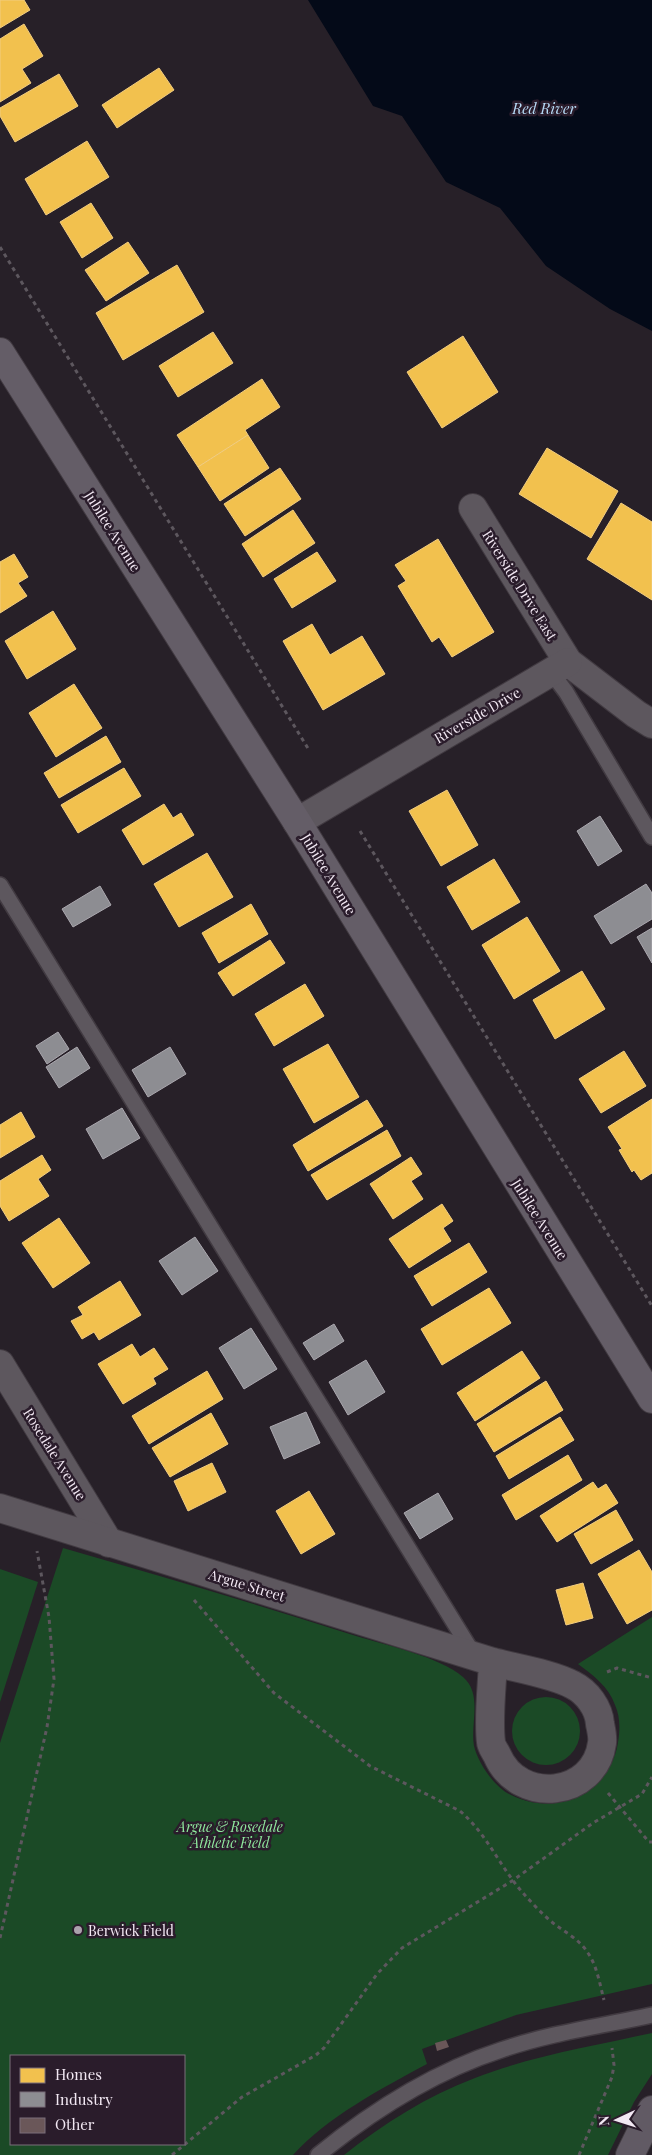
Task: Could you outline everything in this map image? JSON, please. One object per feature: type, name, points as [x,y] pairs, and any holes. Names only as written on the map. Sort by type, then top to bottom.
[{"type":"main road","name":"Jubilee Avenue","points":[[0,352],[297,822],[652,1399]]},
{"type":"main road","points":[[630,2155],[652,2110]]},
{"type":"street","name":"Riverside Drive East","points":[[473,508],[559,667]]},
{"type":"street","name":"Riverside Drive","points":[[297,822],[559,667]]},
{"type":"street","points":[[559,667],[652,724]]},
{"type":"street","name":"Rosedale Avenue","points":[[0,1364],[109,1543]]},
{"type":"street","name":"Argue Street","points":[[0,1508],[484,1659],[574,1685],[590,1698],[599,1715],[602,1742],[591,1770],[570,1785],[553,1790],[534,1788],[517,1781],[502,1768],[491,1743],[484,1659]]},
{"type":"lane","points":[[559,667],[566,692],[652,836]]},
{"type":"lane","points":[[0,885],[484,1659]]},
{"type":"lane","points":[[318,2155],[341,2136],[396,2098],[457,2068],[500,2050],[546,2037],[652,2015]]},
{"type":"path","points":[[0,247],[309,750]]},
{"type":"path","points":[[360,831],[652,1306]]},
{"type":"path","points":[[0,1938],[47,1727],[54,1679],[49,1617],[32,1518]]},
{"type":"path","points":[[177,1564],[195,1604],[274,1693],[370,1766],[460,1812],[485,1837],[512,1881],[553,1923],[588,1953],[596,1972],[609,2024],[614,2065],[612,2077],[578,2155]]},
{"type":"path","points":[[185,2144],[242,2097],[316,2055],[324,2048],[377,1974],[402,1948],[512,1881],[593,1822],[642,1794],[652,1777]]},
{"type":"path","points":[[619,1808],[652,1842]]},
{"type":"path","points":[[172,2155],[184,2145]]},
{"type":"green space","name":"Argue & Rosedale Athletic Field","points":[[63,1548],[412,1652],[441,1663],[463,1677],[473,1692],[474,1746],[479,1760],[493,1781],[511,1795],[544,1804],[561,1802],[576,1797],[590,1789],[602,1778],[611,1764],[617,1748],[619,1721],[612,1699],[600,1682],[578,1664],[652,1617],[652,1984],[516,2015],[422,2049],[427,2064],[338,2116],[306,2141],[293,2155],[0,2155],[0,1743]]},
{"type":"green space","points":[[0,1569],[38,1582],[0,1702]]},
{"type":"green space","points":[[546,1697],[559,1700],[570,1707],[577,1718],[580,1731],[577,1744],[570,1755],[559,1762],[546,1765],[533,1762],[522,1755],[515,1744],[512,1731],[515,1718],[522,1707],[533,1700]]},
{"type":"green space","points":[[652,2033],[652,2074],[634,2102],[608,2155],[344,2155],[374,2132],[406,2112],[457,2085],[496,2070],[540,2058]]},
{"type":"water","name":"Red River","points":[[308,0],[652,0],[652,331],[610,309],[546,266],[500,208],[446,182],[402,116],[373,106]]},
{"type":"building: Homes","points":[[0,0],[24,0],[30,10],[0,28]]},
{"type":"building: Homes","points":[[24,24],[43,56],[22,69],[31,83],[0,102],[0,39]]},
{"type":"building: Homes","points":[[159,68],[174,90],[117,128],[102,105]]},
{"type":"building: Homes","points":[[59,74],[78,106],[15,142],[0,116],[0,108]]},
{"type":"building: Homes","points":[[87,141],[109,177],[46,215],[25,179]]},
{"type":"building: Homes","points":[[91,203],[113,238],[82,258],[60,222]]},
{"type":"building: Homes","points":[[128,242],[149,273],[106,301],[85,270]]},
{"type":"building: Homes","points":[[177,265],[204,312],[123,360],[96,313]]},
{"type":"building: Homes","points":[[213,332],[233,363],[178,397],[159,366]]},
{"type":"building: Homes","points":[[463,336],[498,392],[442,428],[407,372]]},
{"type":"building: Homes","points":[[262,379],[280,407],[245,430],[248,435],[198,467],[177,435]]},
{"type":"building: Homes","points":[[248,435],[269,468],[220,501],[198,467]]},
{"type":"building: Homes","points":[[547,448],[618,491],[591,538],[519,494]]},
{"type":"building: Homes","points":[[280,468],[301,499],[245,536],[224,504]]},
{"type":"building: Homes","points":[[621,503],[652,522],[652,600],[587,559]]},
{"type":"building: Homes","points":[[293,510],[315,543],[263,577],[242,544]]},
{"type":"building: Homes","points":[[438,539],[494,632],[452,657],[439,637],[432,642],[398,586],[406,581],[395,565]]},
{"type":"building: Homes","points":[[317,552],[336,581],[292,608],[274,579]]},
{"type":"building: Homes","points":[[14,554],[28,577],[18,583],[27,596],[0,613],[0,562]]},
{"type":"building: Homes","points":[[53,611],[76,649],[27,679],[5,641]]},
{"type":"building: Homes","points":[[312,624],[330,655],[362,636],[385,674],[323,710],[283,641]]},
{"type":"building: Homes","points":[[74,684],[102,728],[56,757],[29,713]]},
{"type":"building: Homes","points":[[106,736],[121,762],[59,798],[44,773]]},
{"type":"building: Homes","points":[[124,768],[141,796],[78,833],[61,805]]},
{"type":"building: Homes","points":[[447,790],[478,845],[441,866],[409,811]]},
{"type":"building: Homes","points":[[164,804],[173,818],[181,813],[194,835],[143,865],[122,830]]},
{"type":"building: Homes","points":[[207,853],[233,897],[179,927],[154,884]]},
{"type":"building: Homes","points":[[494,859],[520,902],[472,930],[447,887]]},
{"type":"building: Homes","points":[[251,904],[268,934],[219,963],[202,933]]},
{"type":"building: Homes","points":[[527,917],[560,971],[514,999],[482,945]]},
{"type":"building: Homes","points":[[270,940],[285,963],[233,996],[218,973]]},
{"type":"building: Homes","points":[[582,971],[605,1009],[555,1039],[533,1000]]},
{"type":"building: Homes","points":[[305,984],[324,1016],[274,1046],[255,1014]]},
{"type":"building: Homes","points":[[328,1044],[359,1097],[314,1123],[283,1069]]},
{"type":"building: Homes","points":[[624,1051],[646,1086],[601,1113],[579,1079]]},
{"type":"building: Homes","points":[[652,1099],[652,1173],[641,1180],[634,1170],[632,1172],[619,1150],[622,1149],[608,1127]]},
{"type":"building: Homes","points":[[367,1100],[383,1126],[308,1171],[293,1145]]},
{"type":"building: Homes","points":[[21,1112],[35,1137],[0,1158],[0,1125]]},
{"type":"building: Homes","points":[[387,1130],[401,1156],[327,1200],[311,1175]]},
{"type":"building: Homes","points":[[42,1155],[51,1170],[38,1179],[49,1196],[9,1221],[0,1206],[0,1181]]},
{"type":"building: Homes","points":[[411,1157],[422,1174],[411,1181],[423,1199],[393,1219],[370,1184]]},
{"type":"building: Homes","points":[[442,1204],[453,1221],[443,1228],[451,1241],[409,1268],[389,1239]]},
{"type":"building: Homes","points":[[59,1218],[90,1263],[53,1288],[22,1243]]},
{"type":"building: Homes","points":[[469,1243],[487,1272],[432,1306],[414,1276]]},
{"type":"building: Homes","points":[[120,1281],[141,1315],[99,1340],[94,1332],[82,1339],[71,1321],[83,1315],[78,1307]]},
{"type":"building: Homes","points":[[489,1288],[511,1323],[442,1365],[421,1329]]},
{"type":"building: Homes","points":[[132,1344],[140,1357],[154,1348],[168,1369],[153,1378],[156,1384],[123,1404],[98,1364]]},
{"type":"building: Homes","points":[[522,1351],[540,1378],[475,1421],[457,1393]]},
{"type":"building: Homes","points":[[207,1371],[223,1399],[149,1444],[132,1416]]},
{"type":"building: Homes","points":[[546,1381],[563,1410],[494,1452],[477,1424]]},
{"type":"building: Homes","points":[[211,1413],[228,1444],[170,1477],[152,1448]]},
{"type":"building: Homes","points":[[560,1417],[574,1440],[509,1479],[496,1456]]},
{"type":"building: Homes","points":[[568,1455],[582,1480],[516,1520],[502,1495]]},
{"type":"building: Homes","points":[[212,1463],[226,1492],[188,1511],[174,1481]]},
{"type":"building: Homes","points":[[593,1482],[598,1489],[606,1484],[618,1503],[557,1542],[540,1516]]},
{"type":"building: Homes","points":[[309,1491],[335,1534],[301,1554],[276,1511]]},
{"type":"building: Homes","points":[[616,1510],[633,1540],[591,1564],[574,1534]]},
{"type":"building: Homes","points":[[639,1550],[652,1572],[652,1610],[627,1624],[598,1574]]},
{"type":"building: Homes","points":[[583,1583],[593,1618],[566,1625],[556,1590]]},
{"type":"building: Industry","points":[[600,816],[622,851],[598,866],[577,831]]},
{"type":"building: Industry","points":[[646,884],[652,893],[652,919],[611,944],[594,916]]},
{"type":"building: Industry","points":[[100,886],[111,905],[73,927],[62,909]]},
{"type":"building: Industry","points":[[652,928],[652,963],[637,937]]},
{"type":"building: Industry","points":[[58,1032],[69,1049],[47,1064],[36,1046]]},
{"type":"building: Industry","points":[[77,1047],[90,1068],[59,1088],[46,1067]]},
{"type":"building: Industry","points":[[170,1047],[186,1074],[148,1097],[132,1070]]},
{"type":"building: Industry","points":[[122,1108],[140,1138],[103,1159],[86,1129]]},
{"type":"building: Industry","points":[[195,1237],[218,1271],[182,1295],[159,1261]]},
{"type":"building: Industry","points":[[334,1324],[344,1341],[314,1360],[303,1343]]},
{"type":"building: Industry","points":[[251,1328],[277,1369],[244,1389],[219,1348]]},
{"type":"building: Industry","points":[[366,1360],[385,1392],[348,1415],[329,1382]]},
{"type":"building: Industry","points":[[306,1412],[320,1443],[284,1459],[270,1427]]},
{"type":"building: Industry","points":[[438,1493],[453,1519],[420,1539],[404,1513]]},
{"type":"building: Other","points":[[446,2040],[449,2047],[437,2051],[435,2043]]},
{"type":"place","name":"Berwick Field","points":[[78,1930]]}]
